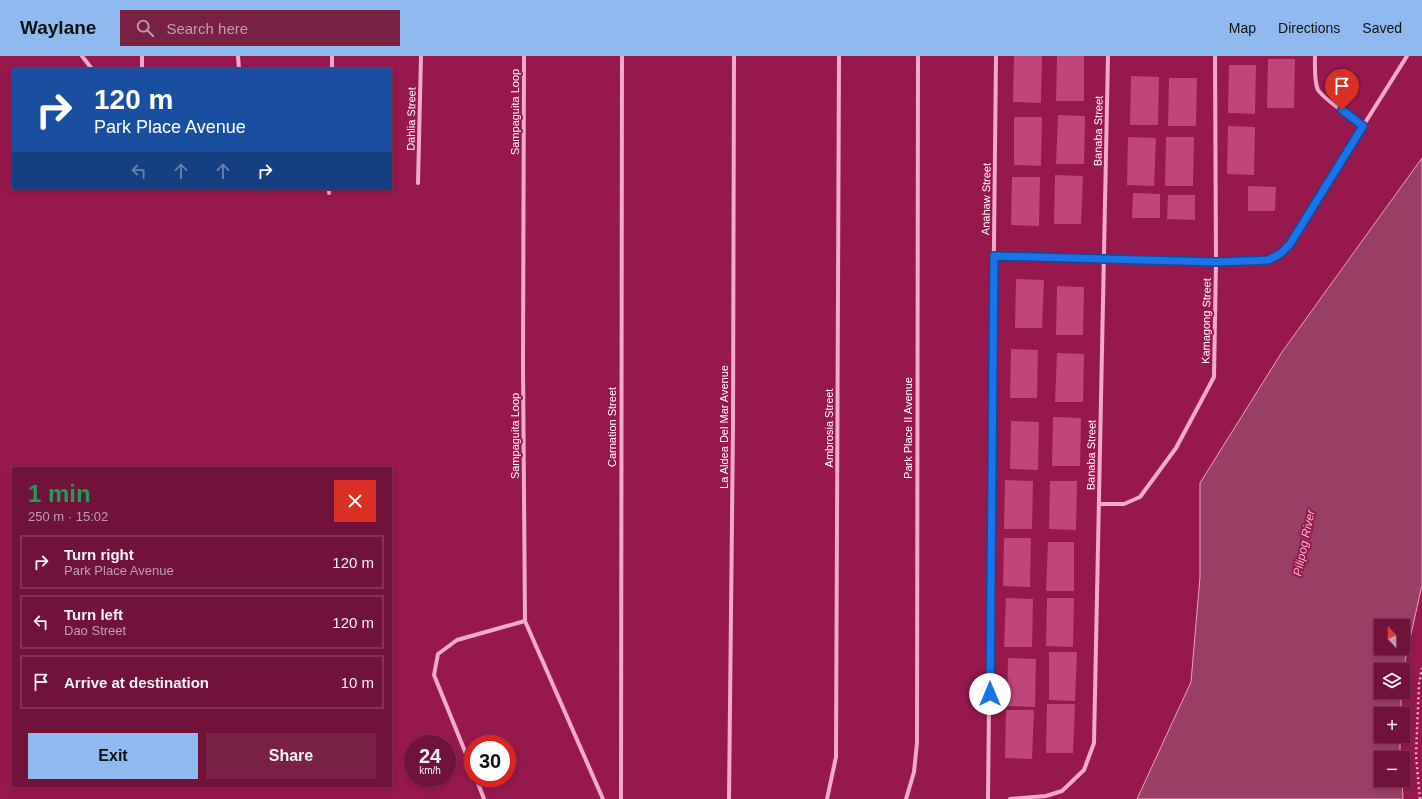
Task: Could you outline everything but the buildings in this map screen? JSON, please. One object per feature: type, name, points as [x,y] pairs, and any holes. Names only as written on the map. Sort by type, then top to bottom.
[{"type":"street","points":[[82,56],[91,68]]},
{"type":"street","points":[[142,56],[142,68]]},
{"type":"street","points":[[238,56],[239,68]]},
{"type":"street","points":[[332,56],[332,68]]},
{"type":"street","name":"Dahlia Street","points":[[418,183],[421,56]]},
{"type":"street","name":"Sampaguita Loop","points":[[524,56],[523,365],[525,621],[603,799]]},
{"type":"street","name":"Carnation Street","points":[[621,799],[622,56]]},
{"type":"street","name":"La Aldea Del Mar Avenue","points":[[729,799],[733,426],[734,56]]},
{"type":"street","name":"Ambrosia Street","points":[[827,799],[836,757],[839,56]]},
{"type":"street","name":"Park Place II Avenue","points":[[906,799],[914,772],[917,743],[918,56]]},
{"type":"street","name":"Anahaw Street","points":[[988,799],[996,56]]},
{"type":"street","name":"Banaba Street","points":[[1010,799],[1046,796],[1062,791],[1084,770],[1094,743],[1108,56]]},
{"type":"street","name":"Kamagong Street","points":[[1098,504],[1124,504],[1140,497],[1176,448],[1214,377],[1216,262],[1215,56]]},
{"type":"street","points":[[1316,56],[1314,71],[1318,90],[1331,102],[1363,126]]},
{"type":"street","points":[[994,256],[1216,262],[1268,260],[1290,244],[1407,56]]},
{"type":"street","points":[[464,749],[434,675],[438,654],[457,640],[525,621]]},
{"type":"street","points":[[479,787],[484,799]]},
{"type":"path","points":[[1420,799],[1416,755],[1419,684],[1422,668]]},
{"type":"water","name":"Pilipog River","points":[[1422,158],[1422,585],[1410,639],[1410,619],[1374,619],[1374,655],[1406,655],[1405,663],[1374,663],[1374,699],[1401,699],[1401,707],[1374,707],[1374,743],[1400,743],[1400,751],[1374,751],[1374,787],[1402,787],[1403,799],[1137,799],[1191,682],[1200,577],[1200,483],[1282,352]]},
{"type":"route","points":[[990,694],[994,256],[1216,262],[1268,260],[1280,254],[1290,244],[1363,126],[1342,110]]}]
